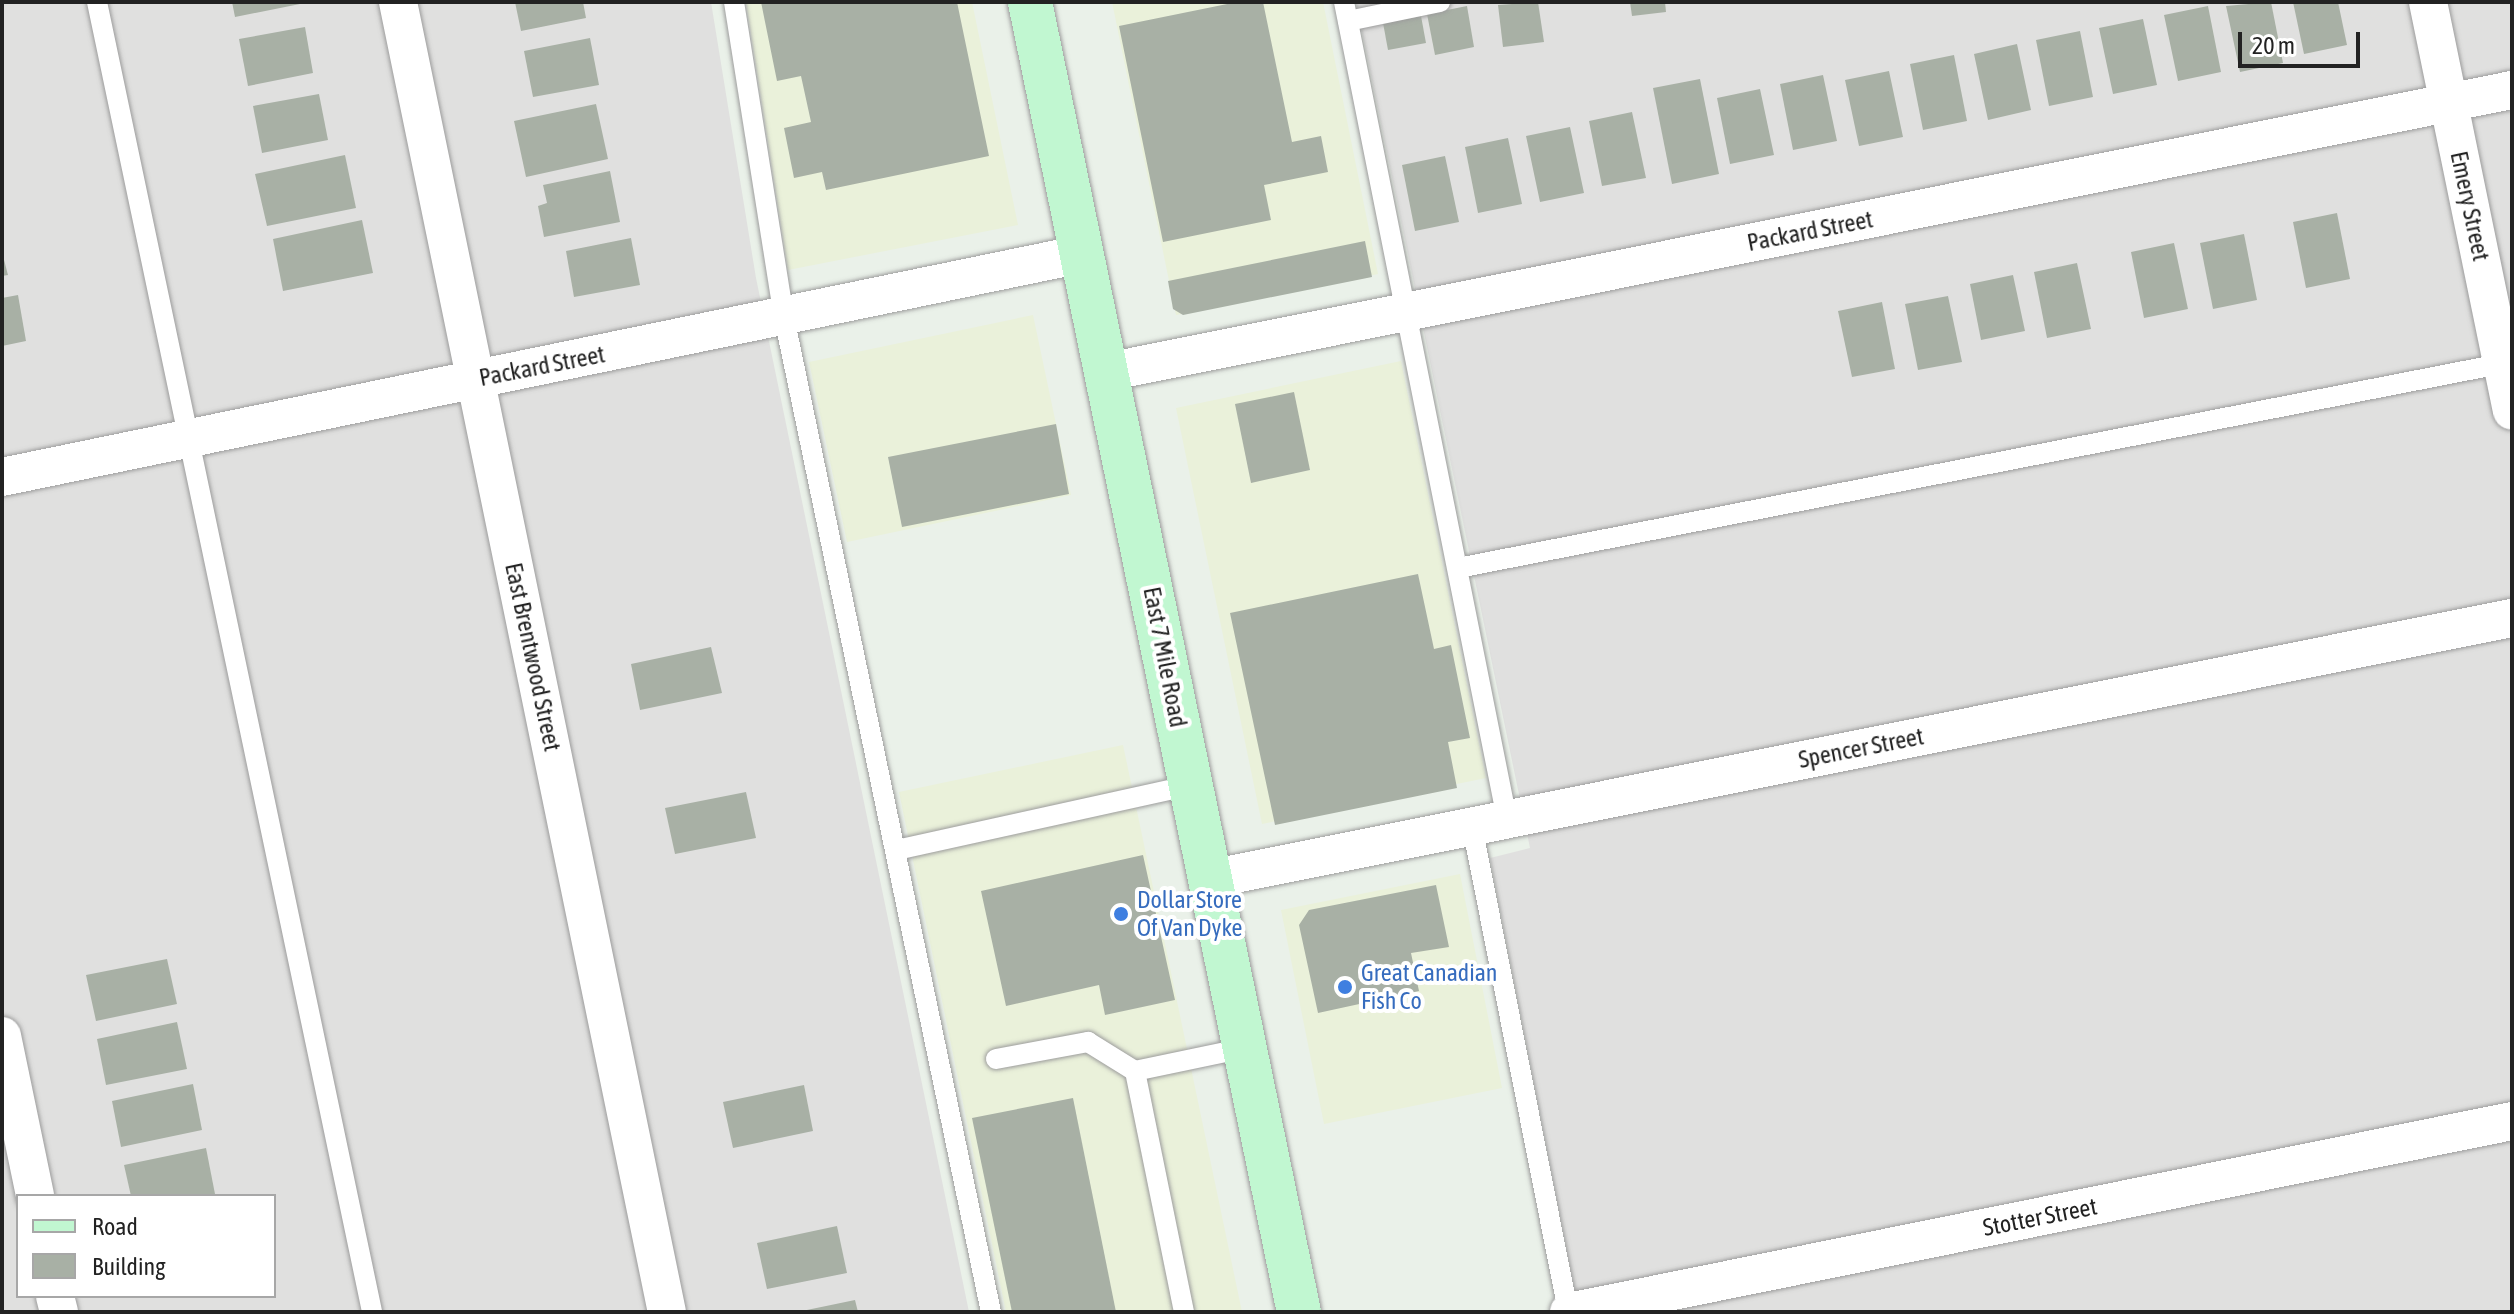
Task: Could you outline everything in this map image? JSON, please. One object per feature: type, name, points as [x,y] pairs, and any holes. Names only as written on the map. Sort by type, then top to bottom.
[{"type":"street","name":"East Brentwood Street","points":[[398,2],[667,1312]]},
{"type":"street","name":"East 7 Mile Road","points":[[1030,2],[1299,1312]]},
{"type":"street","name":"Emery Street","points":[[2428,2],[2507,362],[2512,410]]},
{"type":"street","name":"Packard Street","points":[[1107,372],[2512,90]]},
{"type":"street","name":"Packard Street","points":[[2,477],[1082,254]]},
{"type":"street","name":"Spencer Street","points":[[1210,879],[2512,618]]},
{"type":"street","points":[[2,1036],[35,1194]]},
{"type":"street","name":"Stotter Street","points":[[1568,1312],[2512,1121]]},
{"type":"lane","points":[[97,2],[372,1312]]},
{"type":"lane","points":[[734,2],[784,317],[991,1312]]},
{"type":"lane","points":[[1440,2],[1346,11],[1458,568],[1490,823],[1568,1312]]},
{"type":"lane","points":[[1458,568],[2507,362]]},
{"type":"lane","points":[[896,850],[1191,785]]},
{"type":"lane","points":[[996,1059],[1088,1042],[1135,1071],[1245,1048]]},
{"type":"lane","points":[[1135,1071],[1184,1312]]},
{"type":"shaded area","points":[[2,2],[711,2],[756,278],[969,1312],[2,1312]]},
{"type":"shaded area","points":[[746,2],[972,2],[1018,225],[788,270]]},
{"type":"shaded area","points":[[1112,2],[1323,2],[1378,274],[1176,315]]},
{"type":"shaded area","points":[[1356,2],[2512,2],[2512,1312],[1579,1312],[1490,858],[1530,848]]},
{"type":"shaded area","points":[[1033,315],[1071,495],[847,542],[809,362]]},
{"type":"shaded area","points":[[1401,361],[1486,778],[1262,824],[1176,408]]},
{"type":"shaded area","points":[[1123,745],[1242,1312],[1006,1312],[899,792]]},
{"type":"shaded area","points":[[1460,874],[1502,1088],[1324,1124],[1281,910]]},
{"type":"building","points":[[232,2],[305,2],[305,3],[235,17]]},
{"type":"building","points":[[515,2],[583,2],[586,18],[521,31]]},
{"type":"building","points":[[761,2],[957,2],[989,156],[826,190],[822,172],[794,178],[784,128],[811,122],[801,76],[777,81]]},
{"type":"building","points":[[1237,2],[1263,2],[1292,142],[1321,136],[1328,172],[1264,185],[1271,220],[1163,242],[1119,26]]},
{"type":"building","points":[[1538,2],[1544,42],[1503,47],[1498,5]]},
{"type":"building","points":[[1630,2],[1665,2],[1666,12],[1632,16]]},
{"type":"building","points":[[2271,2],[2283,63],[2240,72],[2226,6]]},
{"type":"building","points":[[2293,2],[2338,2],[2347,45],[2304,54]]},
{"type":"building","points":[[1467,6],[1474,47],[1435,55],[1427,14]]},
{"type":"building","points":[[2208,6],[2221,72],[2178,81],[2164,15]]},
{"type":"building","points":[[1421,16],[1426,43],[1388,50],[1383,23]]},
{"type":"building","points":[[2143,19],[2157,85],[2113,94],[2099,28]]},
{"type":"building","points":[[305,27],[313,73],[248,86],[239,39]]},
{"type":"building","points":[[2080,31],[2093,97],[2049,106],[2036,40]]},
{"type":"building","points":[[590,38],[599,85],[533,97],[524,51]]},
{"type":"building","points":[[2017,44],[2031,110],[1988,120],[1974,54]]},
{"type":"building","points":[[1954,55],[1967,121],[1923,130],[1910,64]]},
{"type":"building","points":[[1889,71],[1903,137],[1859,146],[1845,80]]},
{"type":"building","points":[[1823,75],[1837,141],[1793,150],[1780,84]]},
{"type":"building","points":[[1700,79],[1719,174],[1672,184],[1653,88]]},
{"type":"building","points":[[1760,89],[1774,155],[1730,164],[1717,98]]},
{"type":"building","points":[[319,94],[328,140],[262,153],[253,106]]},
{"type":"building","points":[[596,104],[608,159],[526,177],[514,121]]},
{"type":"building","points":[[1632,112],[1646,178],[1602,186],[1589,121]]},
{"type":"building","points":[[1570,127],[1584,193],[1540,202],[1526,136]]},
{"type":"building","points":[[1508,138],[1522,204],[1478,213],[1465,147]]},
{"type":"building","points":[[345,155],[356,208],[267,226],[255,174]]},
{"type":"building","points":[[1445,156],[1459,222],[1415,231],[1402,165]]},
{"type":"building","points":[[610,171],[620,222],[544,237],[538,206],[547,203],[543,185]]},
{"type":"building","points":[[2337,213],[2350,279],[2306,288],[2293,222]]},
{"type":"building","points":[[362,220],[373,273],[283,291],[273,239]]},
{"type":"building","points":[[2244,234],[2257,300],[2213,309],[2200,243]]},
{"type":"building","points":[[631,238],[640,285],[574,297],[566,251]]},
{"type":"building","points":[[1365,241],[1372,277],[1183,315],[1173,309],[1168,281]]},
{"type":"building","points":[[2174,243],[2188,309],[2144,318],[2131,252]]},
{"type":"building","points":[[2,252],[8,275],[2,276]]},
{"type":"building","points":[[2077,263],[2091,329],[2047,338],[2034,272]]},
{"type":"building","points":[[2013,275],[2025,331],[1981,340],[1970,284]]},
{"type":"building","points":[[18,295],[26,341],[2,346],[2,298]]},
{"type":"building","points":[[1948,296],[1962,362],[1918,370],[1905,304]]},
{"type":"building","points":[[1882,302],[1895,369],[1852,377],[1838,311]]},
{"type":"building","points":[[1294,392],[1310,470],[1251,483],[1235,404]]},
{"type":"building","points":[[1056,424],[1069,494],[902,527],[888,457]]},
{"type":"building","points":[[1418,574],[1434,649],[1451,645],[1470,738],[1448,742],[1457,788],[1275,825],[1230,613]]},
{"type":"building","points":[[711,647],[722,693],[640,710],[631,664]]},
{"type":"building","points":[[746,792],[756,838],[675,854],[665,808]]},
{"type":"building","points":[[1143,855],[1175,1000],[1105,1015],[1099,985],[1006,1006],[981,891]]},
{"type":"building","points":[[1436,885],[1449,947],[1411,953],[1419,991],[1318,1013],[1299,925],[1309,910]]},
{"type":"building","points":[[167,959],[177,1004],[96,1021],[86,975]]},
{"type":"building","points":[[177,1022],[187,1069],[106,1085],[97,1039]]},
{"type":"building","points":[[193,1084],[202,1130],[121,1147],[112,1101]]},
{"type":"building","points":[[804,1085],[813,1131],[733,1148],[723,1102]]},
{"type":"building","points":[[1073,1098],[1116,1312],[1012,1312],[972,1118]]},
{"type":"building","points":[[206,1148],[215,1194],[131,1194],[124,1165]]},
{"type":"building","points":[[837,1226],[847,1273],[767,1289],[757,1243]]},
{"type":"building","points":[[855,1300],[858,1312],[802,1312],[802,1311]]},
{"type":"place","name":"Dollar Store Of Van Dyke","points":[[1121,914]]},
{"type":"place","name":"Great Canadian Fish Co","points":[[1345,987]]}]
